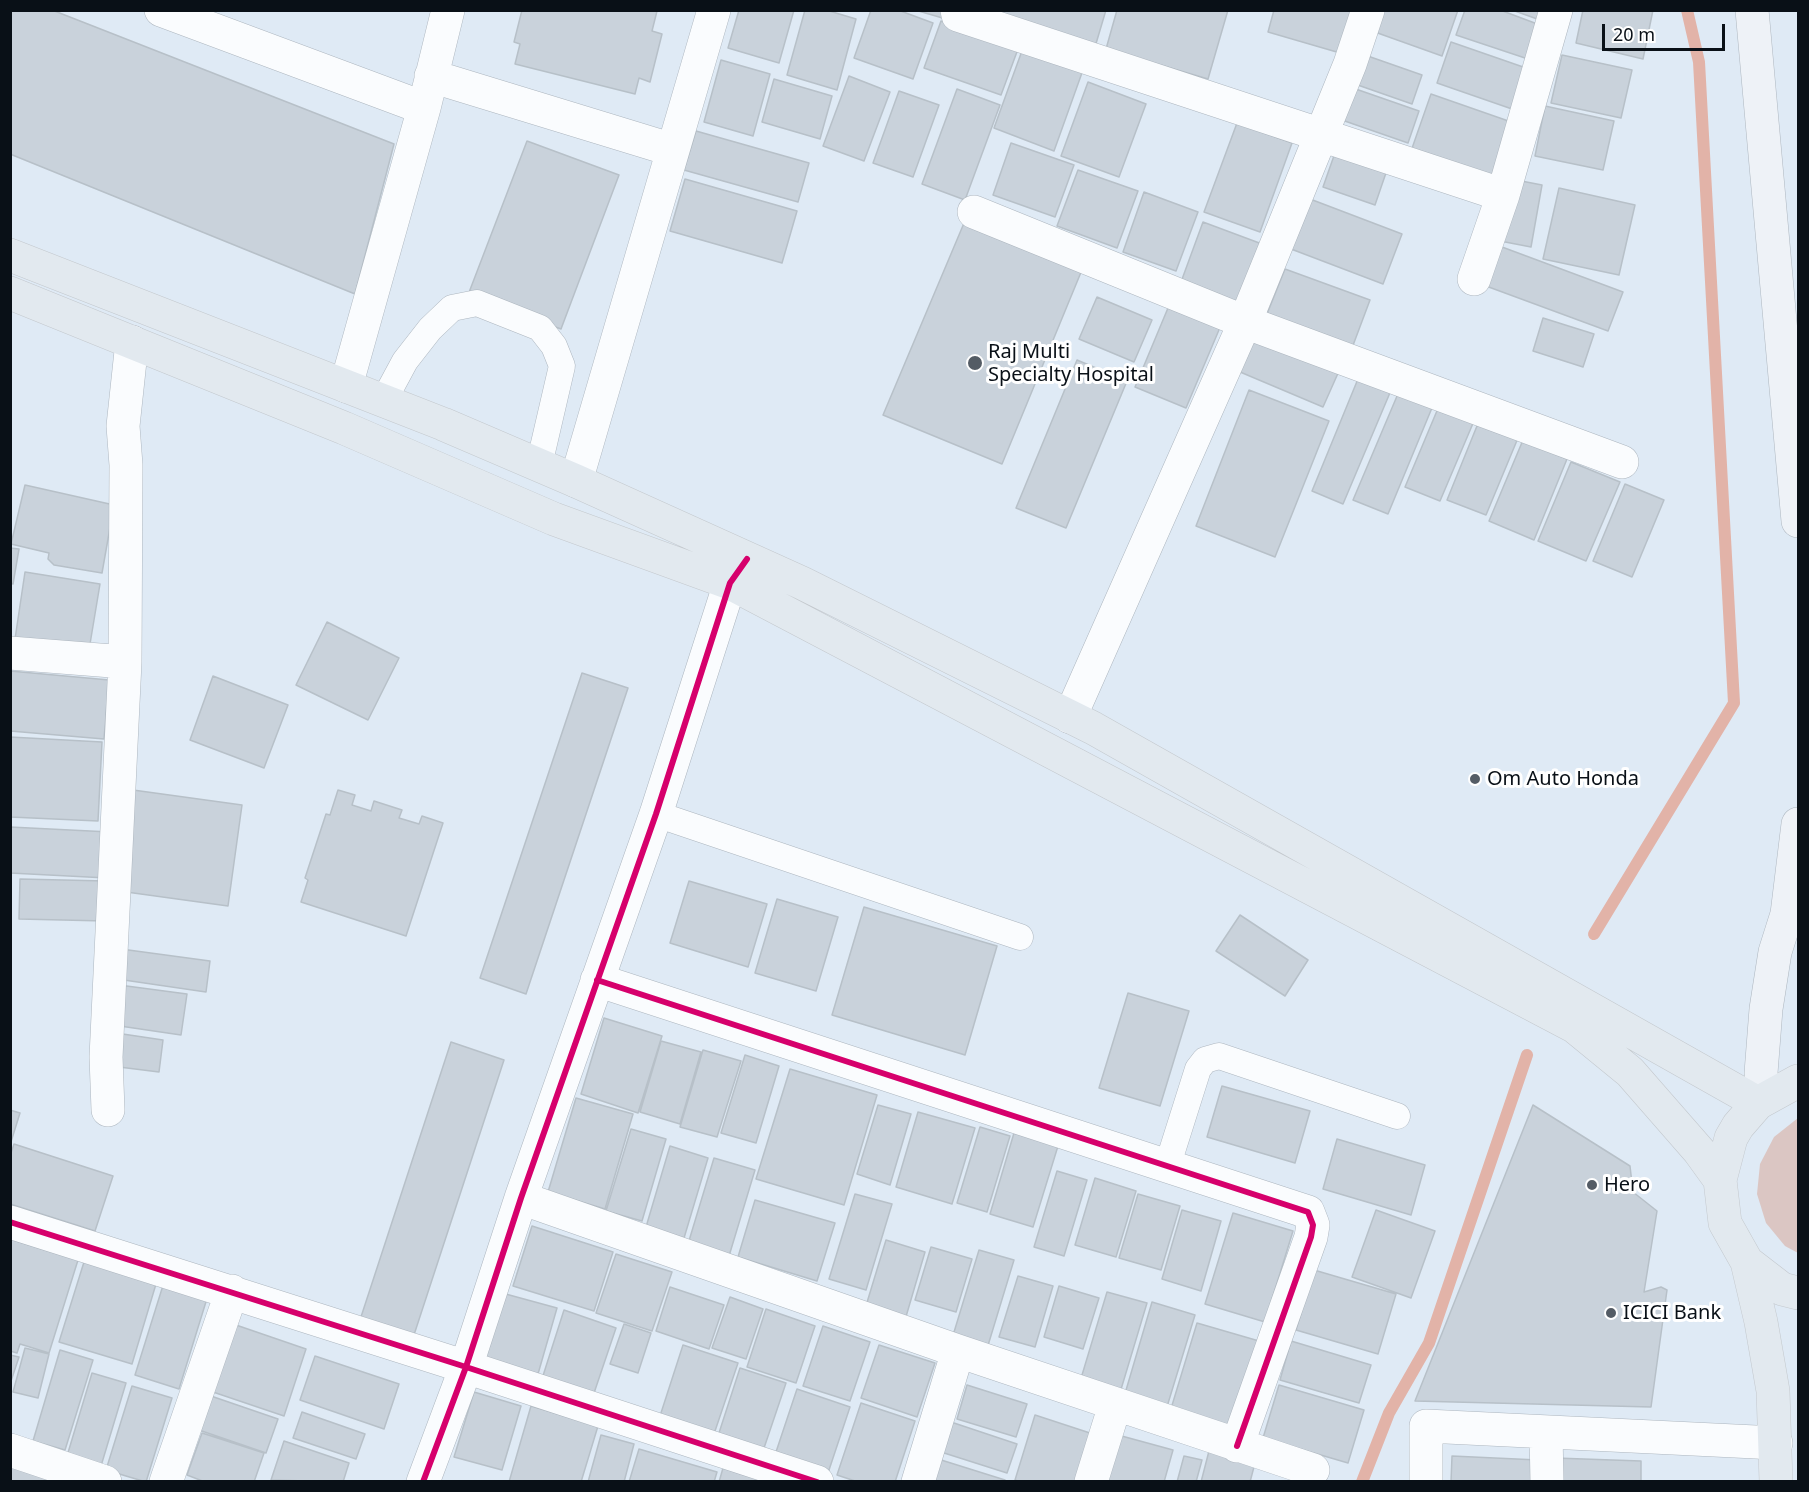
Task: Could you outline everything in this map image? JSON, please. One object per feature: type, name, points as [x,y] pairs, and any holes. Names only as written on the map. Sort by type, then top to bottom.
[{"type":"main road","points":[[1752,10],[1798,521]]},
{"type":"main road","points":[[10,255],[384,400],[576,482],[1575,1027],[1630,1072],[1699,1151],[1720,1180]]},
{"type":"main road","points":[[10,293],[344,428],[554,519],[739,571],[802,583],[1070,717],[1761,1101]]},
{"type":"main road","points":[[1761,1101],[1766,1009],[1776,952],[1787,914],[1798,824]]},
{"type":"main road","points":[[1776,1482],[1773,1391],[1761,1322],[1747,1262],[1725,1223],[1720,1180],[1731,1138],[1738,1126],[1761,1101],[1798,1081]]},
{"type":"main road","points":[[1747,1262],[1782,1289],[1798,1293]]},
{"type":"street","points":[[161,10],[424,108]]},
{"type":"street","points":[[346,386],[424,108],[448,10]]},
{"type":"street","points":[[576,482],[714,10]]},
{"type":"street","points":[[957,10],[958,15],[1503,195]]},
{"type":"street","points":[[1070,717],[1245,322],[1350,64],[1368,10]]},
{"type":"street","points":[[1474,279],[1503,195],[1556,10]]},
{"type":"street","points":[[431,76],[673,150]]},
{"type":"street","points":[[974,212],[1245,322],[1623,462]]},
{"type":"street","points":[[108,1110],[106,1057],[124,662],[126,465],[123,426],[132,342]]},
{"type":"street","points":[[423,1482],[466,1367],[520,1198],[739,571]]},
{"type":"street","points":[[10,652],[124,662]]},
{"type":"street","points":[[597,980],[1308,1212],[1313,1225],[1311,1236],[1237,1446]]},
{"type":"street","points":[[520,1198],[958,1352],[1313,1470]]},
{"type":"street","points":[[10,1222],[466,1367],[816,1482]]},
{"type":"street","points":[[166,1482],[232,1292]]},
{"type":"street","points":[[918,1482],[958,1352]]},
{"type":"street","points":[[1091,1482],[1115,1405]]},
{"type":"street","points":[[1426,1482],[1426,1426],[1776,1443]]},
{"type":"street","points":[[1546,1432],[1547,1482]]},
{"type":"street","points":[[10,1450],[105,1482]]},
{"type":"lane","points":[[384,400],[405,361],[430,329],[452,308],[477,303],[540,328],[554,346],[562,366],[539,465]]},
{"type":"lane","points":[[656,814],[1020,937]]},
{"type":"lane","points":[[1167,1167],[1198,1069],[1205,1060],[1219,1056],[1397,1116]]},
{"type":"shaded area","points":[[1798,1118],[1798,1253],[1785,1246],[1766,1223],[1757,1194],[1760,1164],[1774,1137]]},
{"type":"building","points":[[10,10],[52,10],[394,144],[355,294],[10,154]]},
{"type":"building","points":[[522,10],[657,11],[652,31],[662,34],[650,82],[639,78],[635,94],[515,64],[520,44],[514,42]]},
{"type":"building","points":[[739,10],[794,10],[779,63],[728,48]]},
{"type":"building","points":[[805,10],[826,10],[856,19],[837,90],[787,75]]},
{"type":"building","points":[[871,10],[898,10],[933,23],[913,79],[854,58]]},
{"type":"building","points":[[915,10],[948,10],[946,19]]},
{"type":"building","points":[[967,10],[1106,10],[1095,47]]},
{"type":"building","points":[[1117,10],[1228,10],[1208,79],[1106,49]]},
{"type":"building","points":[[1274,10],[1360,10],[1347,55],[1268,32]]},
{"type":"building","points":[[1379,10],[1458,10],[1442,56],[1372,31]]},
{"type":"building","points":[[1465,10],[1500,10],[1540,25],[1528,59],[1456,35]]},
{"type":"building","points":[[1512,10],[1543,10],[1540,20]]},
{"type":"building","points":[[1583,10],[1653,10],[1643,59],[1576,43]]},
{"type":"building","points":[[941,21],[1018,49],[1001,95],[924,68]]},
{"type":"building","points":[[1451,42],[1526,68],[1512,109],[1437,83]]},
{"type":"building","points":[[1023,48],[1083,70],[1054,151],[994,128]]},
{"type":"building","points":[[1362,54],[1422,75],[1412,104],[1352,83]]},
{"type":"building","points":[[1562,55],[1632,70],[1621,118],[1551,103]]},
{"type":"building","points":[[721,60],[770,74],[753,136],[704,122]]},
{"type":"building","points":[[849,76],[890,92],[864,161],[823,146]]},
{"type":"building","points":[[774,79],[832,96],[820,139],[762,122]]},
{"type":"building","points":[[1088,82],[1146,104],[1119,177],[1061,156]]},
{"type":"building","points":[[1350,87],[1419,111],[1408,143],[1339,119]]},
{"type":"building","points":[[957,89],[1000,105],[965,200],[922,184]]},
{"type":"building","points":[[899,91],[939,105],[913,177],[873,163]]},
{"type":"building","points":[[1431,94],[1517,124],[1496,184],[1410,154]]},
{"type":"building","points":[[1545,106],[1614,121],[1603,170],[1535,156]]},
{"type":"building","points":[[1237,123],[1292,143],[1260,232],[1204,212]]},
{"type":"building","points":[[696,131],[809,163],[798,202],[684,170]]},
{"type":"building","points":[[527,141],[619,175],[561,329],[468,295]]},
{"type":"building","points":[[1011,143],[1074,165],[1055,217],[993,195]]},
{"type":"building","points":[[1336,150],[1388,167],[1375,205],[1323,187]]},
{"type":"building","points":[[1078,170],[1138,191],[1117,248],[1057,226]]},
{"type":"building","points":[[685,179],[797,211],[782,263],[670,231]]},
{"type":"building","points":[[1511,179],[1542,185],[1531,247],[1500,241]]},
{"type":"building","points":[[1559,188],[1635,205],[1619,275],[1543,259]]},
{"type":"building","points":[[1144,192],[1198,212],[1176,271],[1123,252]]},
{"type":"building","points":[[1310,199],[1402,234],[1383,284],[1291,249]]},
{"type":"building","points":[[967,216],[1084,265],[1002,464],[883,415]]},
{"type":"building","points":[[1203,222],[1262,244],[1239,304],[1181,282]]},
{"type":"building","points":[[1502,247],[1623,292],[1608,331],[1486,286]]},
{"type":"building","points":[[1285,269],[1370,300],[1349,356],[1263,324]]},
{"type":"building","points":[[1173,296],[1224,318],[1186,408],[1135,387]]},
{"type":"building","points":[[1097,297],[1152,320],[1134,362],[1079,339]]},
{"type":"building","points":[[1543,318],[1594,334],[1583,367],[1533,351]]},
{"type":"building","points":[[1248,334],[1339,371],[1323,407],[1233,369]]},
{"type":"building","points":[[1077,360],[1127,381],[1066,528],[1016,508]]},
{"type":"building","points":[[1360,374],[1392,388],[1343,504],[1312,491]]},
{"type":"building","points":[[1400,389],[1434,403],[1388,514],[1353,500]]},
{"type":"building","points":[[1249,390],[1329,421],[1275,557],[1196,526]]},
{"type":"building","points":[[1439,406],[1474,421],[1440,501],[1405,487]]},
{"type":"building","points":[[1479,421],[1518,438],[1486,515],[1447,500]]},
{"type":"building","points":[[1523,440],[1567,459],[1534,540],[1489,521]]},
{"type":"building","points":[[1571,462],[1620,482],[1586,561],[1538,541]]},
{"type":"building","points":[[1625,484],[1664,500],[1632,577],[1593,561]]},
{"type":"building","points":[[25,485],[114,505],[102,573],[54,565],[48,559],[49,553],[11,544]]},
{"type":"building","points":[[10,548],[19,549],[13,584],[10,583]]},
{"type":"building","points":[[25,572],[100,584],[89,650],[15,639]]},
{"type":"building","points":[[327,622],[399,658],[368,720],[296,685]]},
{"type":"building","points":[[10,671],[109,680],[104,739],[10,731]]},
{"type":"building","points":[[582,673],[628,688],[526,994],[480,978]]},
{"type":"building","points":[[213,676],[288,705],[264,768],[190,740]]},
{"type":"building","points":[[10,737],[102,742],[98,821],[10,817]]},
{"type":"building","points":[[133,790],[242,805],[228,906],[119,891]]},
{"type":"building","points":[[338,790],[355,795],[352,805],[371,811],[374,801],[402,810],[399,818],[419,824],[422,816],[443,823],[406,936],[301,902],[308,880],[305,878],[326,814],[330,815]]},
{"type":"building","points":[[10,827],[110,832],[107,878],[10,873]]},
{"type":"building","points":[[20,879],[106,881],[105,921],[19,919]]},
{"type":"building","points":[[689,881],[767,904],[748,967],[670,943]]},
{"type":"building","points":[[777,899],[838,917],[816,991],[755,973]]},
{"type":"building","points":[[864,907],[997,946],[965,1055],[832,1015]]},
{"type":"building","points":[[1240,915],[1308,960],[1285,996],[1216,951]]},
{"type":"building","points":[[121,949],[210,961],[206,992],[117,979]]},
{"type":"building","points":[[119,985],[187,994],[181,1035],[113,1025]]},
{"type":"building","points":[[1128,993],[1189,1011],[1160,1106],[1099,1088]]},
{"type":"building","points":[[604,1018],[662,1036],[638,1113],[581,1094]]},
{"type":"building","points":[[116,1033],[163,1040],[159,1072],[111,1066]]},
{"type":"building","points":[[661,1041],[701,1052],[680,1124],[640,1112]]},
{"type":"building","points":[[451,1042],[504,1060],[411,1344],[358,1326]]},
{"type":"building","points":[[703,1050],[741,1061],[717,1137],[680,1127]]},
{"type":"building","points":[[745,1055],[779,1066],[756,1143],[721,1133]]},
{"type":"building","points":[[790,1069],[877,1095],[844,1205],[756,1179]]},
{"type":"building","points":[[1222,1086],[1310,1111],[1295,1163],[1207,1137]]},
{"type":"building","points":[[576,1098],[633,1114],[605,1209],[548,1192]]},
{"type":"building","points":[[878,1105],[911,1114],[890,1185],[857,1174]]},
{"type":"building","points":[[1533,1105],[1630,1166],[1633,1192],[1657,1211],[1644,1292],[1661,1287],[1667,1290],[1651,1407],[1415,1401]]},
{"type":"building","points":[[10,1110],[20,1113],[10,1145]]},
{"type":"building","points":[[918,1112],[975,1128],[952,1204],[896,1187]]},
{"type":"building","points":[[980,1127],[1010,1136],[987,1212],[957,1203]]},
{"type":"building","points":[[631,1129],[666,1139],[642,1221],[606,1211]]},
{"type":"building","points":[[1014,1133],[1058,1146],[1033,1227],[990,1214]]},
{"type":"building","points":[[1337,1139],[1425,1165],[1411,1215],[1323,1189]]},
{"type":"building","points":[[14,1144],[113,1176],[95,1231],[10,1204],[10,1156]]},
{"type":"building","points":[[670,1146],[708,1158],[684,1238],[646,1227]]},
{"type":"building","points":[[714,1158],[755,1170],[726,1266],[685,1254]]},
{"type":"building","points":[[1057,1171],[1087,1180],[1064,1256],[1034,1247]]},
{"type":"building","points":[[1095,1178],[1136,1191],[1116,1257],[1075,1245]]},
{"type":"building","points":[[855,1194],[892,1204],[866,1290],[829,1279]]},
{"type":"building","points":[[1138,1194],[1180,1206],[1161,1270],[1119,1258]]},
{"type":"building","points":[[755,1200],[835,1223],[817,1281],[738,1257]]},
{"type":"building","points":[[1182,1210],[1221,1221],[1201,1291],[1162,1279]]},
{"type":"building","points":[[1376,1210],[1435,1231],[1411,1298],[1352,1277]]},
{"type":"building","points":[[1233,1213],[1293,1231],[1265,1322],[1205,1304]]},
{"type":"building","points":[[532,1226],[613,1252],[594,1311],[513,1286]]},
{"type":"building","points":[[10,1239],[78,1260],[49,1353],[20,1344],[17,1353],[10,1351]]},
{"type":"building","points":[[886,1240],[925,1252],[905,1320],[865,1309]]},
{"type":"building","points":[[931,1247],[972,1259],[956,1312],[915,1300]]},
{"type":"building","points":[[979,1250],[1014,1260],[986,1352],[951,1342]]},
{"type":"building","points":[[616,1254],[672,1272],[652,1331],[596,1313]]},
{"type":"building","points":[[84,1262],[156,1284],[132,1364],[59,1342]]},
{"type":"building","points":[[1314,1270],[1396,1294],[1378,1354],[1296,1330]]},
{"type":"building","points":[[1018,1276],[1053,1286],[1035,1347],[999,1337]]},
{"type":"building","points":[[165,1279],[209,1292],[179,1389],[135,1375]]},
{"type":"building","points":[[1059,1286],[1099,1298],[1083,1349],[1044,1337]]},
{"type":"building","points":[[670,1287],[724,1305],[709,1349],[656,1331]]},
{"type":"building","points":[[1107,1292],[1147,1303],[1119,1396],[1079,1385]]},
{"type":"building","points":[[502,1293],[557,1308],[538,1374],[483,1358]]},
{"type":"building","points":[[730,1297],[763,1309],[746,1359],[712,1348]]},
{"type":"building","points":[[1152,1302],[1195,1315],[1166,1410],[1124,1397]]},
{"type":"building","points":[[766,1309],[815,1326],[796,1383],[747,1367]]},
{"type":"building","points":[[564,1310],[616,1328],[592,1399],[541,1382]]},
{"type":"building","points":[[1197,1323],[1259,1341],[1233,1431],[1170,1412]]},
{"type":"building","points":[[624,1324],[651,1333],[638,1373],[610,1364]]},
{"type":"building","points":[[236,1325],[306,1349],[284,1416],[213,1392]]},
{"type":"building","points":[[823,1326],[870,1342],[850,1401],[803,1386]]},
{"type":"building","points":[[1291,1341],[1371,1365],[1359,1403],[1280,1380]]},
{"type":"building","points":[[683,1345],[738,1363],[714,1434],[660,1416]]},
{"type":"building","points":[[879,1345],[935,1363],[917,1417],[861,1398]]},
{"type":"building","points":[[25,1348],[49,1354],[38,1398],[13,1392]]},
{"type":"building","points":[[60,1350],[93,1360],[65,1450],[33,1441]]},
{"type":"building","points":[[10,1355],[19,1357],[10,1384]]},
{"type":"building","points":[[315,1356],[399,1384],[384,1429],[300,1400]]},
{"type":"building","points":[[740,1368],[786,1383],[763,1451],[718,1436]]},
{"type":"building","points":[[92,1373],[126,1383],[101,1466],[67,1456]]},
{"type":"building","points":[[967,1385],[1027,1404],[1016,1437],[957,1419]]},
{"type":"building","points":[[1279,1385],[1364,1410],[1348,1463],[1263,1438]]},
{"type":"building","points":[[132,1386],[172,1398],[146,1482],[106,1470]]},
{"type":"building","points":[[797,1389],[850,1407],[828,1473],[775,1455]]},
{"type":"building","points":[[474,1392],[521,1406],[502,1470],[454,1457]]},
{"type":"building","points":[[208,1395],[278,1419],[266,1453],[196,1429]]},
{"type":"building","points":[[861,1403],[915,1421],[895,1482],[858,1482],[837,1475]]},
{"type":"building","points":[[531,1406],[598,1426],[581,1482],[509,1482]]},
{"type":"building","points":[[302,1412],[365,1434],[356,1459],[293,1438]]},
{"type":"building","points":[[1035,1415],[1093,1434],[1078,1482],[1021,1482],[1015,1480]]},
{"type":"building","points":[[951,1422],[1017,1444],[1007,1473],[941,1452]]},
{"type":"building","points":[[202,1433],[264,1453],[254,1482],[205,1482],[187,1475]]},
{"type":"building","points":[[601,1435],[634,1444],[624,1482],[588,1482]]},
{"type":"building","points":[[1118,1435],[1173,1450],[1164,1482],[1105,1482]]},
{"type":"building","points":[[284,1441],[349,1463],[343,1482],[271,1480]]},
{"type":"building","points":[[639,1449],[717,1472],[714,1482],[629,1482]]},
{"type":"building","points":[[1209,1451],[1255,1463],[1250,1482],[1201,1482]]},
{"type":"building","points":[[1184,1456],[1202,1460],[1196,1482],[1177,1482]]},
{"type":"building","points":[[1452,1456],[1538,1460],[1537,1482],[1451,1482]]},
{"type":"building","points":[[1555,1458],[1641,1461],[1641,1482],[1554,1482]]},
{"type":"building","points":[[938,1459],[1005,1480],[1005,1482],[931,1482]]},
{"type":"building","points":[[10,1463],[64,1482],[10,1482]]},
{"type":"building","points":[[723,1468],[767,1482],[719,1482]]},
{"type":"waterway","points":[[1594,934],[1734,703],[1699,62],[1687,10]]},
{"type":"waterway","points":[[1362,1482],[1389,1413],[1429,1343],[1527,1055]]},
{"type":"cycle path","points":[[423,1482],[466,1367],[521,1198],[656,814],[730,583],[747,559]]},
{"type":"cycle path","points":[[597,980],[1308,1212],[1313,1225],[1311,1237],[1237,1446]]},
{"type":"cycle path","points":[[10,1222],[466,1367],[817,1482]]},
{"type":"place","name":"Raj Multi Specialty Hospital","points":[[975,363]]},
{"type":"place","name":"Om Auto Honda","points":[[1475,779]]},
{"type":"place","name":"Hero","points":[[1592,1185]]},
{"type":"place","name":"ICICI Bank","points":[[1611,1313]]}]
